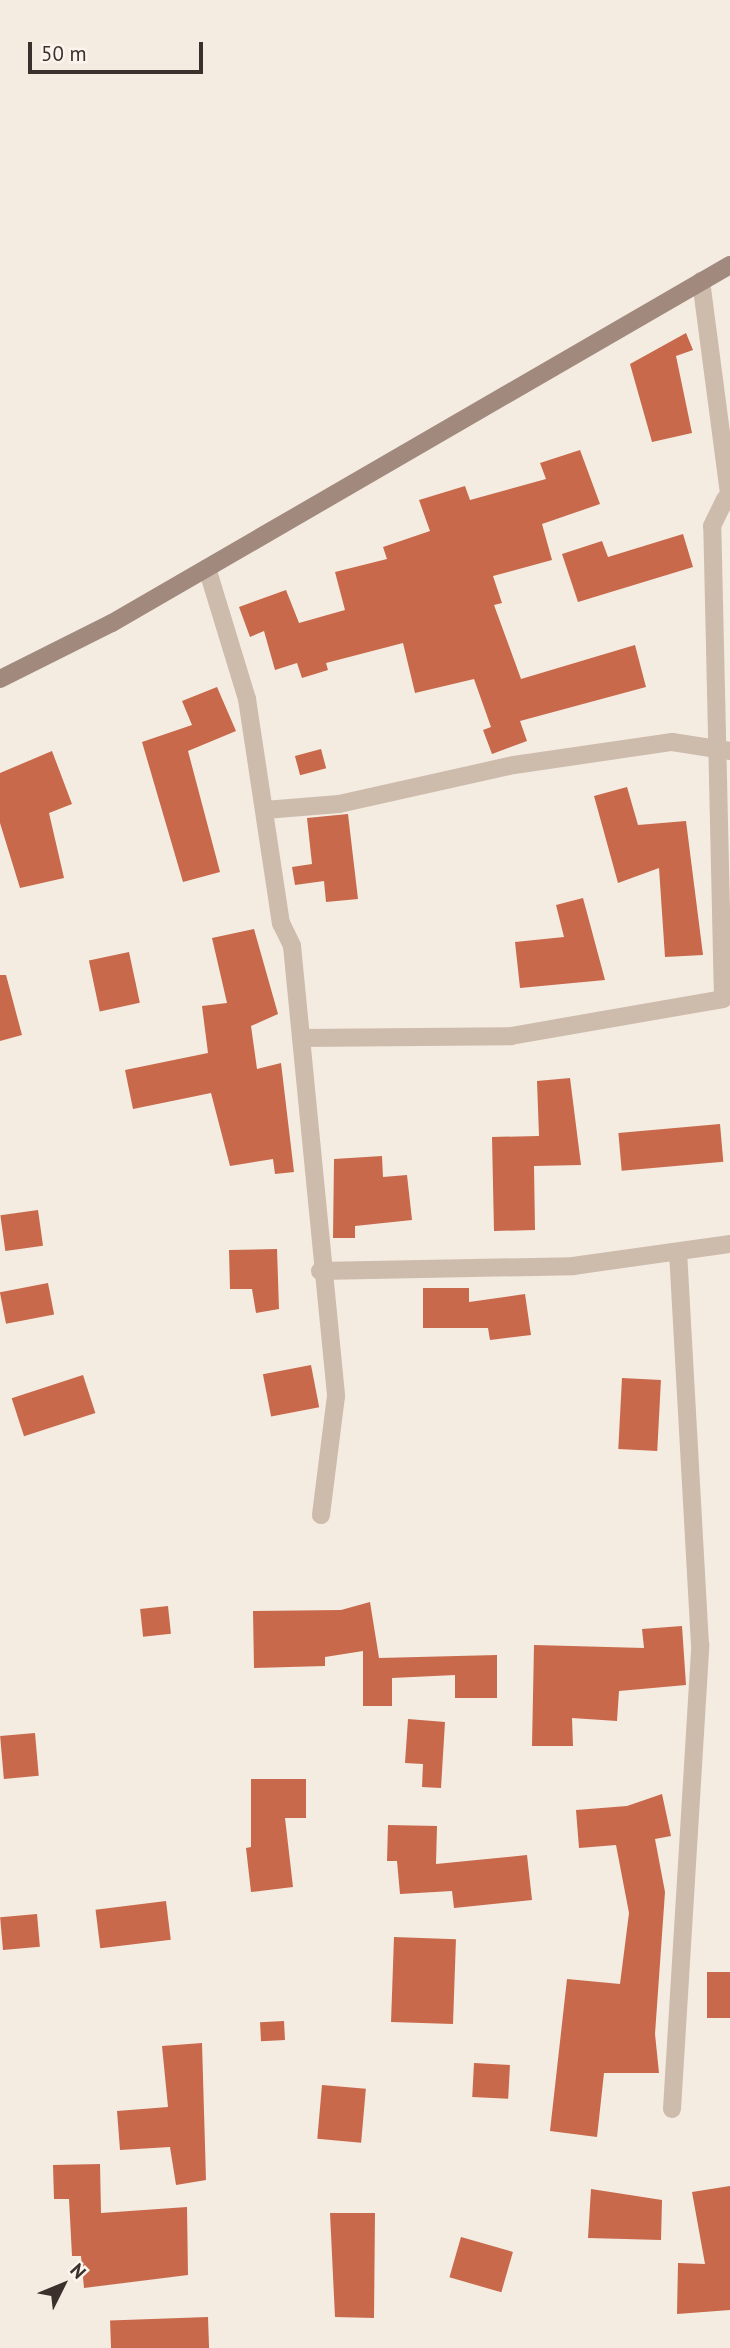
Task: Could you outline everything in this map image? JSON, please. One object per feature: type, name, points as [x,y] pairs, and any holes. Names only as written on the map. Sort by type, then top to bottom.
[{"type":"main road","points":[[0,680],[207,568],[730,265]]},
{"type":"street","points":[[302,1038],[511,1036],[723,999],[722,751],[712,526],[727,500],[701,281]]},
{"type":"street","points":[[207,568],[247,699],[281,923],[292,946],[320,1271],[336,1417],[321,1516]]},
{"type":"street","points":[[265,810],[339,804],[513,765],[672,742],[722,751]]},
{"type":"street","points":[[320,1271],[573,1266],[730,1244]]},
{"type":"street","points":[[672,2109],[700,1645],[677,1253]]},
{"type":"building","points":[[686,333],[693,350],[676,356],[692,433],[652,442],[630,364]]},
{"type":"building","points":[[580,450],[600,504],[542,524],[552,560],[493,576],[502,603],[494,605],[521,679],[635,645],[646,687],[520,721],[527,741],[492,754],[483,730],[491,727],[474,679],[415,693],[403,643],[326,663],[328,670],[302,678],[297,663],[275,670],[264,631],[250,637],[239,607],[286,590],[299,623],[345,610],[335,572],[387,559],[383,547],[430,531],[419,500],[465,486],[470,500],[546,479],[540,463]]},
{"type":"building","points":[[683,534],[693,567],[578,602],[562,554],[602,541],[608,557]]},
{"type":"building","points":[[217,687],[236,731],[188,751],[220,872],[183,882],[142,742],[192,725],[182,701]]},
{"type":"building","points":[[321,749],[326,768],[300,775],[295,756]]},
{"type":"building","points":[[52,751],[72,804],[49,813],[64,878],[20,888],[0,823],[0,773]]},
{"type":"building","points":[[627,787],[638,825],[686,821],[703,955],[665,957],[659,868],[618,883],[594,796]]},
{"type":"building","points":[[348,814],[358,899],[326,902],[324,881],[295,885],[292,867],[312,864],[307,818]]},
{"type":"building","points":[[583,898],[605,980],[520,988],[515,942],[564,937],[556,905]]},
{"type":"building","points":[[254,929],[278,1014],[251,1026],[257,1069],[281,1063],[294,1172],[275,1174],[273,1159],[230,1166],[211,1093],[133,1109],[125,1070],[208,1053],[202,1006],[227,1003],[212,938]]},
{"type":"building","points":[[129,952],[140,1003],[100,1011],[89,961]]},
{"type":"building","points":[[0,975],[6,975],[22,1035],[0,1041]]},
{"type":"building","points":[[570,1078],[581,1165],[534,1166],[535,1230],[494,1231],[492,1137],[539,1136],[537,1081]]},
{"type":"building","points":[[720,1124],[723,1162],[622,1171],[618,1133]]},
{"type":"building","points":[[382,1156],[383,1177],[407,1175],[412,1220],[355,1226],[355,1238],[333,1238],[334,1159]]},
{"type":"building","points":[[38,1210],[43,1246],[5,1251],[0,1215]]},
{"type":"building","points":[[277,1249],[279,1309],[256,1313],[252,1289],[230,1289],[229,1250]]},
{"type":"building","points":[[48,1283],[54,1314],[6,1324],[0,1292]]},
{"type":"building","points":[[423,1288],[469,1288],[469,1302],[525,1294],[531,1335],[490,1340],[488,1328],[423,1328]]},
{"type":"building","points":[[311,1365],[319,1407],[271,1417],[263,1374]]},
{"type":"building","points":[[83,1375],[95,1413],[24,1436],[12,1398]]},
{"type":"building","points":[[622,1378],[661,1380],[657,1451],[618,1449]]},
{"type":"building","points":[[370,1602],[379,1658],[497,1655],[497,1698],[455,1698],[455,1675],[392,1678],[392,1706],[363,1706],[363,1651],[325,1657],[325,1666],[254,1668],[253,1611],[341,1610]]},
{"type":"building","points":[[168,1606],[171,1634],[143,1637],[140,1609]]},
{"type":"building","points":[[682,1626],[686,1685],[619,1691],[617,1721],[572,1718],[573,1746],[532,1746],[534,1645],[644,1648],[642,1629]]},
{"type":"building","points":[[408,1719],[445,1722],[441,1788],[422,1787],[423,1764],[405,1763]]},
{"type":"building","points":[[35,1733],[39,1776],[4,1779],[0,1736]]},
{"type":"building","points":[[251,1779],[306,1779],[306,1818],[285,1818],[293,1887],[251,1892],[246,1848],[251,1847]]},
{"type":"building","points":[[662,1794],[671,1836],[655,1839],[665,1892],[655,2034],[659,2073],[604,2073],[597,2137],[550,2131],[567,1979],[620,1984],[629,1913],[616,1845],[579,1848],[576,1810],[627,1806]]},
{"type":"building","points":[[388,1825],[437,1826],[436,1864],[527,1855],[532,1900],[454,1908],[452,1891],[400,1894],[397,1861],[387,1861]]},
{"type":"building","points":[[166,1901],[171,1940],[100,1948],[96,1910]]},
{"type":"building","points":[[37,1914],[40,1947],[3,1950],[0,1917]]},
{"type":"building","points":[[394,1937],[456,1939],[453,2024],[391,2022]]},
{"type":"building","points":[[707,1972],[730,1972],[730,2018],[707,2018]]},
{"type":"building","points":[[284,2021],[285,2040],[261,2041],[260,2022]]},
{"type":"building","points":[[202,2043],[206,2180],[176,2185],[170,2147],[120,2150],[117,2111],[168,2107],[162,2046]]},
{"type":"building","points":[[474,2063],[510,2065],[508,2099],[472,2097]]},
{"type":"building","points":[[322,2085],[366,2089],[361,2143],[317,2139]]},
{"type":"building","points":[[100,2164],[101,2213],[187,2207],[188,2275],[84,2288],[81,2256],[72,2256],[69,2199],[54,2199],[53,2165]]},
{"type":"building","points":[[730,2186],[730,2310],[677,2314],[678,2263],[705,2264],[692,2192]]},
{"type":"building","points":[[591,2189],[662,2200],[661,2240],[588,2238]]},
{"type":"building","points":[[330,2213],[375,2213],[374,2318],[335,2317]]},
{"type":"building","points":[[461,2237],[513,2252],[501,2292],[449,2277]]},
{"type":"building","points":[[208,2317],[209,2348],[111,2348],[110,2320]]}]
